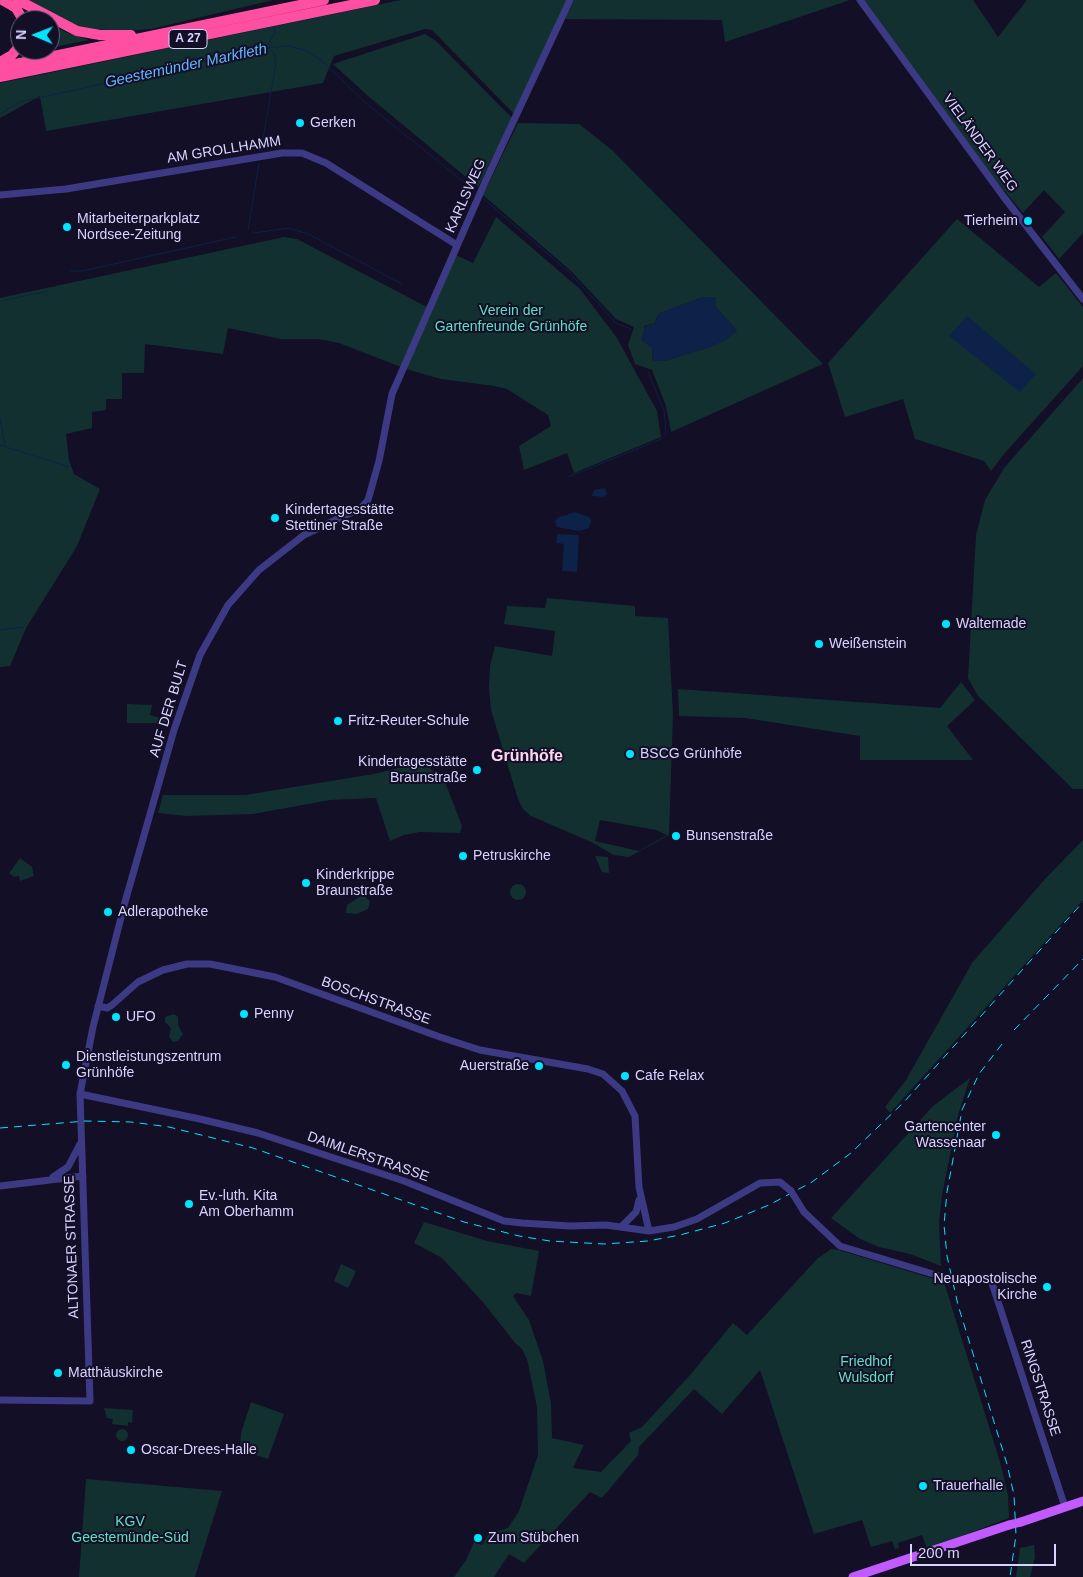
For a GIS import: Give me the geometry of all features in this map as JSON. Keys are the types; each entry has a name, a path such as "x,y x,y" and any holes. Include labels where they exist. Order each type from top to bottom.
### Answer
{"highway":[{"path":"2,0 17,10"},
{"path":"18,0 77,31 100,35 154,35"},
{"name":"A 27","path":"0,67 324,0"},
{"name":"A 27","path":"0,77 375,0"}],"main road":[{"path":"853,1577 1083,1501"}],"street":[{"name":"KARLSWEG","path":"389,403 457,245 570,0"},
{"name":"VIELÄNDER WEG","path":"860,0 1003,196 1083,299"},
{"name":"AM GROLLHAMM","path":"0,195 71,188 282,153 302,153 326,163 457,245"},
{"name":"AUF DER BULT","path":"80,1094 98,1006 174,730 207,639 232,598 259,570 304,535 361,508 366,503 379,459 389,403"},
{"name":"BOSCHSTRASSE","path":"98,1006 106,1008 112,1006 143,979 170,967 199,963 248,970 275,977 440,1038 480,1050 588,1069 603,1074 622,1091 636,1116 638,1187"},
{"name":"ALTONAER STRASSE","path":"0,1400 90,1401 80,1094"},
{"name":"DAIMLERSTRASSE","path":"80,1094 258,1133 404,1181 504,1221 544,1225 606,1225 649,1231 674,1227 697,1219 760,1183 780,1182 791,1191 806,1215 840,1246 943,1277 960,1280 990,1277"},
{"path":"50,1179 68,1167 77,1152 81,1139"},
{"path":"0,1186 83,1176"},
{"path":"621,1227 636,1212 638,1187"},
{"path":"638,1187 649,1231"},
{"name":"RINGSTRASSE","path":"990,1277 1065,1507"}],"green space":[{"path":"28,0 273,0 151,29 122,31 81,28 60,17 60,10 47,10"},
{"path":"401,0 567,0 514,114 432,30 425,29 334,56 323,83 46,131 40,96 0,118 0,83"},
{"path":"574,0 850,0 725,42 722,20 565,19"},
{"path":"864,0 973,0 998,37 1027,0 1083,0 1083,233 1059,259 1042,237 1065,212 1044,190 1023,213 992,176"},
{"path":"60,29 68,33 89,40 60,46"},
{"path":"425,34 436,41 512,118 478,187 368,96 333,64"},
{"path":"518,123 579,124 612,150 823,364 671,432 666,406 652,370 635,364 628,345 634,327 616,319 571,271 483,195","holes":["703,297 715,297 716,307 737,331 710,347 664,361 653,361 652,348 647,343 644,326 655,323 658,314"]},
{"name":"Verein der Gartenfreunde Grünhöfe","path":"496,217 580,289 617,338 657,411 661,437 574,473 567,453 524,470 519,446 551,426 548,415 507,389 441,379 406,369 456,255 473,263"},
{"path":"957,219 1039,287 1056,273 1083,307 1083,366 991,471 984,461 915,439 903,399 845,417 828,363"},
{"path":"284,237 297,239 427,307 401,367 339,343 318,339 281,339 228,328 223,354 145,344 144,373 122,373 122,399 106,399 106,410 92,412 92,428 66,434 69,460 74,474 100,489 77,546 26,628 10,666 0,667 0,298"},
{"path":"1083,378 1083,789 1073,789 978,696 968,678 976,535 985,500 1004,468"},
{"path":"547,598 635,606 635,616 668,618 673,715 669,835 629,857 614,855 591,842 531,816 523,809 518,799 491,710 490,666 495,646 552,656 555,631 504,624 507,606 545,608","holes":["600,820 656,830 667,835 639,851 595,841"]},
{"path":"961,682 975,700 947,726 973,760 860,760 860,736 745,718 679,716 678,689 940,708"},
{"path":"127,704 152,705 150,715 171,721 170,723 127,723"},
{"path":"428,761 431,770 441,775 445,782 462,826 460,833 420,832 404,835 390,841 376,798 330,800 253,814 187,816 158,813 163,795 245,795 374,774"},
{"path":"1083,840 1083,900 890,1113 885,1107 906,1080 972,963 1045,879"},
{"path":"595,856 608,857 609,873 602,872"},
{"path":"20,858 32,867 34,876 20,881 19,876 14,877 9,873"},
{"path":"518,884 526,892 518,900 510,892"},
{"path":"363,895 370,901 368,909 357,914 346,913 347,905"},
{"path":"174,1014 178,1017 178,1025 183,1034 178,1041 173,1042 169,1037 171,1028 165,1022 165,1017"},
{"path":"970,1078 958,1115 942,1195 939,1223 941,1266 910,1254 879,1247 860,1239 831,1218 933,1106"},
{"name":"Friedhof Wulsdorf","path":"424,1222 487,1241 539,1251 531,1296 516,1293 513,1296 529,1320 543,1361 551,1404 552,1438 584,1445 573,1468 601,1472 631,1441 629,1433 642,1427 690,1375 733,1323 747,1335 817,1259 831,1249 944,1282 1000,1462 1008,1495 1009,1518 927,1549 922,1535 898,1543 899,1548 895,1549 892,1541 871,1547 862,1520 814,1534 760,1370 722,1414 694,1389 639,1447 638,1455 602,1498 590,1492 524,1563 509,1554 494,1577 454,1577 466,1560 474,1542 482,1545 489,1534 508,1528 519,1511 538,1455 537,1407 527,1359 522,1349 482,1301 442,1258 414,1243"},
{"path":"341,1264 356,1271 348,1288 334,1281"},
{"path":"251,1402 284,1414 268,1459 240,1450 241,1433"},
{"path":"104,1408 133,1410 132,1423 128,1422 128,1426 112,1424 113,1419 107,1418"},
{"path":"120,1429 124,1429 128,1435 124,1441 120,1441 116,1437 116,1433"},
{"name":"KGV Geestemünde-Süd","path":"86,1479 222,1491 195,1577 79,1577"},
{"path":"1034,1545 1035,1557 1030,1577 1016,1577 1020,1548"}],"water":[{"path":"703,297 716,297 716,307 737,331 726,340 710,347 664,361 653,361 652,348 641,340 645,326 655,323 658,314"},
{"path":"967,316 1036,374 1020,392 949,336"},
{"path":"605,488 607,494 604,497 592,496 594,490"},
{"path":"575,512 589,517 591,521 589,528 579,531 557,527 555,522 557,518"},
{"path":"557,534 579,535 577,572 562,571 564,544 556,543"}],"waterway":[{"path":"266,47 275,33 274,28"},
{"name":"Geestemünder Markfleth","path":"0,114 20,102 265,48 288,46 305,50 321,60 367,104 475,191"},
{"path":"261,151 276,62 274,53 269,48"},
{"path":"248,230 259,163"},
{"name":"Geestemünder Markfleth","path":"484,199 569,272 616,323 631,329"},
{"path":"253,233 289,228 308,234 402,284"},
{"path":"71,271 82,271 236,237"},
{"path":"0,301 49,291"},
{"path":"568,477 661,439 666,433 664,410 648,372"},
{"path":"0,418 5,446"},
{"path":"0,445 69,467"},
{"path":"0,630 24,627"}],"railway":[{"path":"0,1128 86,1121 131,1122 169,1127 253,1148 464,1222 519,1236 550,1241 604,1244 648,1241 680,1235 725,1223 769,1205 812,1182 851,1153 904,1102 1083,902"},
{"path":"1014,1030 1083,959"},
{"path":"1002,1044 979,1074 962,1110 947,1192 944,1225 947,1256 958,1305 1007,1464 1014,1495 1016,1535 1010,1577"}],"place":[{"name":"Gerken","path":"300,123"},
{"name":"Tierheim","path":"1028,221"},
{"name":"Mitarbeiterparkplatz Nordsee-Zeitung","path":"67,227"},
{"name":"Kindertagesstätte Stettiner Straße","path":"275,518"},
{"name":"Waltemade","path":"946,624"},
{"name":"Weißenstein","path":"819,644"},
{"name":"Fritz-Reuter-Schule","path":"338,721"},
{"name":"BSCG Grünhöfe","path":"630,754"},
{"name":"Kindertagesstätte Braunstraße","path":"477,770"},
{"name":"Bunsenstraße","path":"676,836"},
{"name":"Petruskirche","path":"463,856"},
{"name":"Kinderkrippe Braunstraße","path":"306,883"},
{"name":"Adlerapotheke","path":"108,912"},
{"name":"Penny","path":"244,1014"},
{"name":"UFO","path":"116,1017"},
{"name":"Dienstleistungszentrum Grünhöfe","path":"66,1065"},
{"name":"Auerstraße","path":"539,1066"},
{"name":"Cafe Relax","path":"625,1076"},
{"name":"Gartencenter Wassenaar","path":"996,1135"},
{"name":"Ev.-luth. Kita Am Oberhamm","path":"189,1204"},
{"name":"Neuapostolische Kirche","path":"1047,1287"},
{"name":"Matthäuskirche","path":"58,1373"},
{"name":"Oscar-Drees-Halle","path":"131,1450"},
{"name":"Trauerhalle","path":"923,1486"},
{"name":"Zum Stübchen","path":"478,1538"}],"district":[{"name":"Grünhöfe","path":"527,757"}]}
